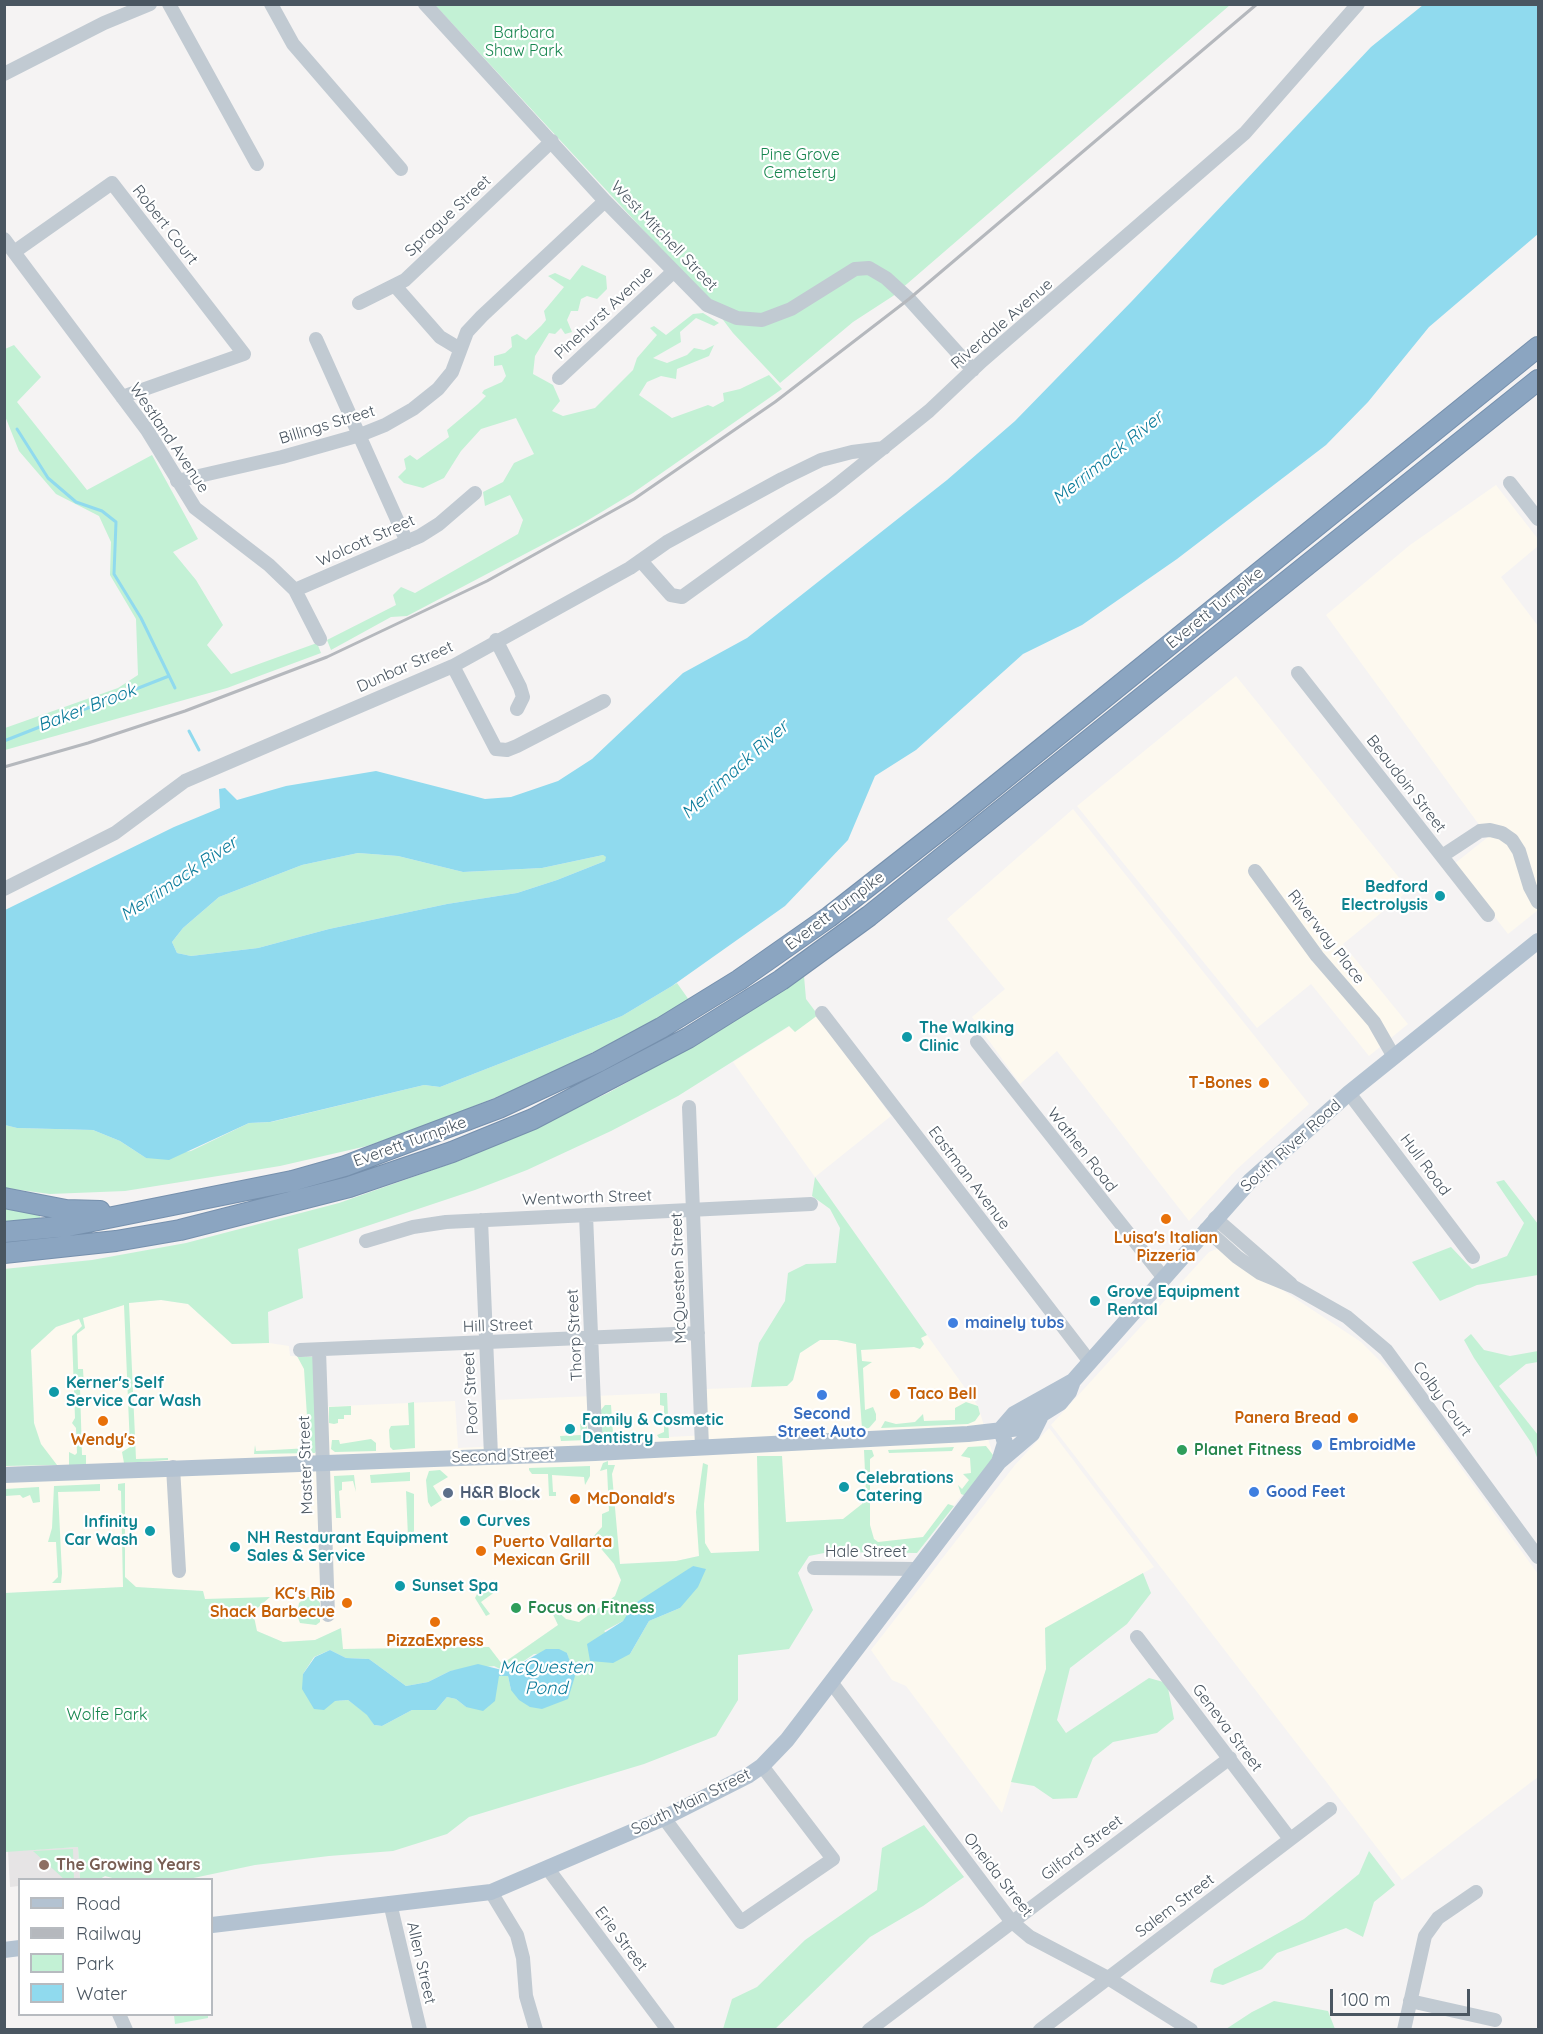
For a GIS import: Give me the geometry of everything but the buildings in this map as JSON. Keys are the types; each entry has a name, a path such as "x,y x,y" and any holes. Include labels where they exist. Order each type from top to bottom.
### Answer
{"highway":[{"name":"Everett Turnpike","path":"4,1232 68,1226 292,1181 407,1144 549,1086 646,1036 740,980 829,917 958,816 1539,346"},
{"name":"Everett Turnpike","path":"4,1253 116,1241 180,1230 349,1187 452,1152 533,1119 688,1038 788,975 874,912 1539,380"},
{"path":"4,1198 66,1210 116,1210 292,1181"}],"main road":[{"name":"South River Road","path":"1001,1429 1014,1414 1073,1381 1250,1181 1349,1093 1539,941"},
{"name":"South River Road","path":"1001,1429 1020,1428 1041,1416 1059,1403 1069,1392 1073,1381"},
{"name":"South Main Street","path":"213,1925 491,1892 663,1818 721,1790 762,1766 787,1740 999,1462 1032,1434 1041,1416"},
{"name":"Second Street","path":"4,1475 322,1461 597,1453 968,1434 1001,1429"},
{"path":"999,1462 1005,1443 1001,1429"}],"street":[{"path":"4,74 104,23 150,4"},
{"path":"169,4 257,164"},
{"path":"271,4 293,44 401,169"},
{"name":"West Mitchell Street","path":"425,4 605,201 673,272 714,309 737,318 762,320 791,309 848,272 869,268 886,278 909,299 973,370"},
{"name":"Riverdale Avenue","path":"641,561 671,595 682,597 779,528 884,448 1245,133 1358,4"},
{"name":"Sprague Street","path":"359,303 396,287 552,141"},
{"name":"Robert Court","path":"14,252 112,183 244,354 122,397"},
{"name":"Billings Street","path":"177,480 282,457 360,435 385,425 430,396 452,372 467,332 605,201"},
{"name":"Westland Avenue","path":"4,239 147,430 195,508 269,565 295,590 320,639"},
{"name":"Pinehurst Avenue","path":"559,378 673,272"},
{"path":"396,287 440,337 460,349"},
{"path":"316,339 407,542"},
{"name":"Dunbar Street","path":"4,889 115,833 185,781 453,666 641,561 667,542 801,469 821,460 852,452 884,448"},
{"path":"1510,483 1539,519"},
{"name":"Wolcott Street","path":"295,590 431,530 476,493"},
{"path":"496,640 520,687 523,697 517,709"},
{"path":"453,666 496,749 507,750 517,746 604,701"},
{"name":"Beaudoin Street","path":"1298,673 1488,915"},
{"path":"1442,856 1480,831 1490,830 1502,833 1512,840 1520,851 1530,887 1539,902"},
{"name":"Riverway Place","path":"1255,872 1317,956 1400,1052"},
{"name":"Eastman Avenue","path":"822,1013 1090,1362"},
{"name":"Wathen Road","path":"977,1042 1163,1277"},
{"name":"Hull Road","path":"1349,1093 1473,1257"},
{"name":"McQuesten Street","path":"689,1107 702,1447"},
{"name":"Wentworth Street","path":"366,1241 424,1224 811,1204"},
{"name":"Thorp Street","path":"586,1215 597,1453"},
{"name":"Poor Street","path":"481,1220 491,1456"},
{"name":"Colby Court","path":"1211,1224 1294,1287 1347,1317 1386,1350 1539,1557"},
{"name":"Hill Street","path":"300,1350 698,1333"},
{"name":"Master Street","path":"319,1350 328,1616"},
{"path":"173,1467 179,1571"},
{"name":"Hale Street","path":"814,1568 918,1569"},
{"name":"Geneva Street","path":"1137,1637 1290,1839"},
{"name":"Oneida Street","path":"831,1682 1011,1921 1030,1937 1108,1978 1191,2030"},
{"name":"Gilford Street","path":"868,2030 1230,1758"},
{"path":"663,1818 741,1922 832,1859 762,1766"},
{"name":"Salem Street","path":"1040,2030 1330,1809"},
{"name":"Erie Street","path":"548,1869 668,2030"},
{"path":"491,1892 517,1935 523,1958 526,1996 536,2030"},
{"path":"1404,2030 1425,1936 1430,1926 1476,1892"},
{"name":"Allen Street","path":"390,1903 420,2030"},
{"path":"1410,2001 1495,2020"},
{"path":"120,2016 126,2030"}],"shaded area":[{"path":"1496,485 1538,539 1538,546 1501,577 1538,626 1538,910 1508,934 1454,864 1488,837 1326,615 1410,545"},
{"path":"1236,676 1409,890 1343,944 1408,1024 1369,1056 1311,984 1257,1028 1077,806"},
{"path":"1073,809 1309,1104 1236,1170 1189,1221 1057,1051 1020,1084 972,1017 1005,989 947,919"},
{"path":"818,1015 891,1116 815,1177 733,1062 790,1026"},
{"path":"1219,1248 1361,1342 1393,1374 1538,1574 1538,1777 1402,1880 1051,1425 1209,1252"},
{"path":"161,1300 188,1304 232,1344 269,1343 289,1346 290,1356 314,1357 316,1407 455,1401 458,1448 498,1446 496,1400 667,1393 669,1437 708,1435 706,1389 787,1386 793,1380 800,1353 820,1340 837,1340 856,1344 915,1340 927,1335 978,1406 993,1455 917,1553 870,1552 844,1519 786,1522 782,1456 758,1456 759,1551 711,1553 676,1561 614,1564 621,1581 615,1596 579,1623 566,1619 555,1609 551,1611 558,1625 502,1664 488,1647 342,1649 341,1628 315,1640 283,1642 257,1631 213,1629 203,1591 131,1587 123,1582 123,1587 5,1593 5,1466 36,1465 31,1350 56,1327 129,1303"},
{"path":"1049,1428 1154,1567 1045,1628 1046,1669 1002,1813 906,1686 892,1680 871,1650 1015,1465"},
{"name":"The Growing Years","path":"78,1847 80,1878 18,1878 18,1886 10,1887 8,1851"}],"green space":[{"name":"Pine Grove Cemetery","path":"435,5 1230,5 893,296 853,322 780,383 733,333 708,300"},
{"path":"582,265 606,276 607,289 597,299 587,296 581,299 578,311 571,311 567,320 572,332 565,334 561,328 555,334 549,333 535,356 533,374 553,385 560,401 552,411 563,416 595,408 633,370 637,358 657,335 650,328 654,326 666,335 693,314 703,313 719,323 714,326 696,318 680,332 681,342 653,358 667,363 687,355 694,348 704,350 714,345 709,356 677,369 676,379 661,376 647,382 639,395 672,418 708,405 713,407 724,401 723,393 740,389 769,375 782,389 633,493 580,525 407,616 391,617 331,650 327,640 396,605 393,595 401,587 415,593 518,534 523,520 510,495 485,506 483,492 503,482 514,463 534,454 516,418 481,429 461,451 444,478 423,488 404,483 398,477 406,469 404,459 410,455 417,460 449,437 447,430 486,396 482,393 484,390 502,382 506,376 502,365 494,366 494,356 505,353 512,347 511,337 517,334 526,340 541,326 546,320 544,311 564,287 548,276 555,273 570,280"},
{"path":"14,345 41,377 17,402 87,490 152,455 198,539 173,552 196,580 223,625 207,645 231,674 317,643 321,653 227,688 5,750 5,728 118,688 138,675 136,619 110,575 111,542 99,516 56,494 19,451 5,416 5,349"},
{"path":"358,853 398,856 463,872 542,868 603,855 607,857 605,861 517,893 447,904 329,929 258,948 191,956 177,953 172,942 183,928 219,897 302,865"},
{"path":"804,976 806,999 818,1015 795,1032 789,1026 678,1096 611,1131 527,1170 475,1190 298,1249 303,1298 268,1312 269,1343 232,1344 188,1304 161,1300 129,1303 136,1459 168,1458 168,1460 124,1463 122,1452 130,1447 124,1305 83,1318 85,1328 77,1334 78,1369 83,1369 84,1387 80,1387 82,1455 86,1455 86,1465 69,1465 69,1452 75,1455 77,1453 76,1428 72,1423 75,1418 72,1336 82,1326 79,1319 56,1327 31,1350 34,1423 41,1444 57,1465 5,1466 4,1269 92,1260 186,1243 339,1203 464,1159 608,1093 716,1033"},
{"path":"677,983 689,1000 649,1024 538,1080 433,1123 367,1146 280,1166 125,1191 50,1194 5,1188 5,1125 17,1128 93,1130 120,1141 146,1158 191,1151 249,1123 271,1122 424,1085 440,1087 622,1016"},
{"path":"815,1177 927,1335 921,1338 924,1344 920,1349 914,1347 861,1350 862,1361 872,1362 863,1368 865,1410 873,1407 876,1414 876,1420 869,1428 862,1429 856,1344 837,1340 820,1340 800,1353 793,1380 787,1386 751,1387 759,1343 785,1301 788,1273 806,1264 836,1263 840,1228 830,1209 812,1196"},
{"path":"1504,1180 1538,1224 1538,1275 1477,1285 1440,1301 1412,1262 1451,1247 1472,1269 1507,1256 1524,1223 1496,1182"},
{"path":"4,1206 40,1213 40,1219 5,1222"},
{"path":"1471,1334 1484,1350 1510,1356 1538,1351 1538,1362 1526,1364 1499,1386 1538,1435 1538,1460 1532,1444 1464,1340"},
{"path":"297,1356 314,1357 318,1448 315,1453 254,1454 255,1445 256,1451 309,1448 304,1369"},
{"path":"660,1393 667,1393 669,1438 659,1438 657,1435 664,1432 664,1406 660,1405"},
{"path":"414,1402 415,1448 393,1450 390,1447 389,1430 391,1426 409,1425 408,1403"},
{"path":"966,1402 978,1406 980,1414 975,1421 968,1424 881,1428 885,1421 896,1424 915,1422 923,1414 924,1421 955,1420 955,1408"},
{"path":"605,1405 611,1405 613,1433 638,1432 645,1434 644,1440 602,1441 601,1410"},
{"path":"351,1406 351,1415 344,1415 344,1419 338,1419 338,1423 329,1423 329,1407"},
{"path":"586,1412 588,1440 561,1441 560,1436 581,1435 580,1424 586,1423"},
{"path":"371,1439 376,1443 376,1451 335,1452 331,1449 332,1440 339,1440 340,1444"},
{"path":"986,1446 993,1455 991,1463 966,1496 961,1494 958,1485 962,1489 969,1480 963,1474 971,1473 970,1458 961,1456 968,1447"},
{"path":"954,1447 952,1451 889,1453 888,1450"},
{"name":"Wolfe Park","path":"864,1450 872,1450 874,1456 870,1459 870,1525 874,1539 878,1542 923,1537 948,1504 954,1506 917,1553 829,1552 809,1556 798,1573 813,1610 789,1649 738,1655 738,1700 716,1736 644,1764 469,1817 447,1834 393,1851 255,1865 193,1878 112,1878 105,1876 80,1878 78,1847 5,1852 5,1593 123,1587 121,1491 118,1490 118,1484 125,1483 125,1577 136,1587 203,1591 205,1599 270,1597 253,1612 257,1631 283,1642 315,1640 341,1628 343,1649 489,1647 502,1664 558,1625 551,1610 555,1609 566,1619 579,1622 615,1596 621,1580 614,1564 592,1538 602,1527 602,1514 609,1511 607,1469 600,1471 603,1463 608,1461 608,1465 615,1465 612,1474 620,1564 676,1561 699,1556 696,1512 703,1463 708,1465 704,1504 705,1543 711,1553 759,1551 757,1456 782,1456 786,1522 843,1519 862,1504 866,1494","holes":["693,1566 680,1608 649,1621 630,1654 604,1631 623,1621","330,1650 346,1658 369,1659 406,1686 428,1682 450,1671 494,1666 502,1670 515,1667 534,1654 567,1653 570,1663 511,1690 508,1676 498,1676 466,1707 456,1699 447,1697 436,1710 412,1710 382,1726 374,1725 368,1715 348,1700 334,1701 303,1674 314,1657"]},
{"path":"590,1466 590,1476 585,1485 584,1477 552,1475 553,1492 556,1492 556,1496 549,1496 548,1474 532,1474 529,1470 529,1468"},
{"path":"440,1470 448,1477 433,1486 442,1500 431,1507 428,1502 426,1480 429,1471"},
{"path":"410,1472 410,1481 371,1483 370,1475"},
{"path":"354,1475 356,1492 353,1481 342,1482 342,1490 339,1491 341,1518 336,1518 334,1476"},
{"path":"100,1484 100,1491 58,1492 62,1573 61,1583 52,1583 58,1577 56,1542 48,1542 52,1528 54,1486"},
{"path":"39,1487 40,1502 33,1503 30,1495 23,1498 20,1495 5,1496 5,1489"},
{"path":"406,1491 414,1494 414,1536 408,1537"},
{"path":"1143,1573 1151,1593 1127,1624 1070,1668 1057,1720 1066,1733 1149,1678 1167,1683 1174,1719 1157,1733 1113,1742 1093,1758 1077,1798 1053,1799 1034,1786 1011,1782 1046,1669 1045,1628"},
{"path":"492,1581 499,1589 481,1602 490,1614 486,1616 475,1598 478,1592"},
{"path":"306,1597 315,1597 320,1603 320,1622 316,1625 300,1623 297,1615 299,1603"},
{"path":"924,1825 964,1877 923,1906 870,1937 775,2029 723,2029 732,1999 757,1987 805,1940 877,1890 882,1848"},
{"path":"73,1849 74,1878 63,1878 33,1851"},
{"path":"1369,1851 1395,1885 1374,1902 1363,1937 1346,1928 1277,1953 1262,1969 1223,1985 1210,1982 1214,1969 1304,1919 1359,1874"},
{"path":"1274,2001 1328,2011 1335,2029 1226,2029"},
{"path":"174,2016 208,2016 208,2018 175,2024"}],"water":[{"name":"Merrimack River","path":"1423,5 1538,5 1538,234 1429,327 1368,402 1326,445 1177,559 1082,625 1023,654 916,750 875,776 848,840 785,906 672,986 622,1016 440,1087 424,1085 270,1122 249,1123 169,1160 146,1158 120,1141 93,1130 17,1128 5,1125 5,910 174,827 220,808 219,789 225,788 237,800 286,786 376,771 485,799 511,797 558,781 592,759 683,673 747,638 947,480 1015,421 1132,301 1371,47","holes":["358,853 398,856 463,872 542,868 603,855 606,857 605,861 517,893 447,904 329,929 258,948 191,956 177,953 172,942 183,928 219,897 302,865"]},
{"path":"693,1566 706,1569 698,1587 680,1608 649,1621 630,1654 613,1663 590,1661 587,1644 623,1621 634,1604"},
{"name":"McQuesten Pond","path":"546,1649 559,1649 567,1653 575,1676 568,1699 542,1709 530,1707 519,1700 511,1690 508,1676 499,1676 495,1701 483,1711 466,1707 456,1699 447,1697 436,1710 412,1710 382,1726 374,1725 367,1715 348,1700 335,1701 324,1710 314,1709 302,1689 303,1674 315,1657 330,1650 346,1658 369,1659 406,1686 428,1682 450,1671 478,1664 502,1670 515,1667"}],"waterway":[{"name":"Baker Brook","path":"17,429 48,478 76,502 102,511 116,522 114,574 141,618 175,688"},
{"name":"Baker Brook","path":"4,741 169,676"},
{"name":"Baker Brook","path":"189,731 199,750"}],"railway":[{"path":"4,767 88,743 185,711 327,657 487,581 634,499 775,402 909,299 1257,4"}],"place":[{"name":"Bedford Electrolysis","path":"1440,896"},
{"name":"The Walking Clinic","path":"907,1037"},
{"name":"T-Bones","path":"1264,1083"},
{"name":"Luisa's Italian Pizzeria","path":"1166,1219"},
{"name":"Grove Equipment Rental","path":"1095,1301"},
{"name":"mainely tubs","path":"953,1323"},
{"name":"Kerner's Self Service Car Wash","path":"54,1392"},
{"name":"Taco Bell","path":"895,1394"},
{"name":"Second Street Auto","path":"822,1395"},
{"name":"Panera Bread","path":"1353,1418"},
{"name":"Wendy's","path":"103,1421"},
{"name":"Family & Cosmetic Dentistry","path":"570,1429"},
{"name":"EmbroidMe","path":"1317,1445"},
{"name":"Planet Fitness","path":"1182,1450"},
{"name":"Celebrations Catering","path":"844,1487"},
{"name":"Good Feet","path":"1254,1492"},
{"name":"H&R Block","path":"448,1493"},
{"name":"McDonald's","path":"575,1499"},
{"name":"Curves","path":"465,1521"},
{"name":"Infinity Car Wash","path":"150,1531"},
{"name":"NH Restaurant Equipment Sales & Service","path":"235,1547"},
{"name":"Puerto Vallarta Mexican Grill","path":"481,1551"},
{"name":"Sunset Spa","path":"400,1586"},
{"name":"KC's Rib Shack Barbecue","path":"347,1603"},
{"name":"Focus on Fitness","path":"516,1608"},
{"name":"PizzaExpress","path":"435,1622"},
{"name":"The Growing Years","path":"44,1865"}],"park label":[{"name":"Barbara Shaw Park","path":"524,42"}]}
